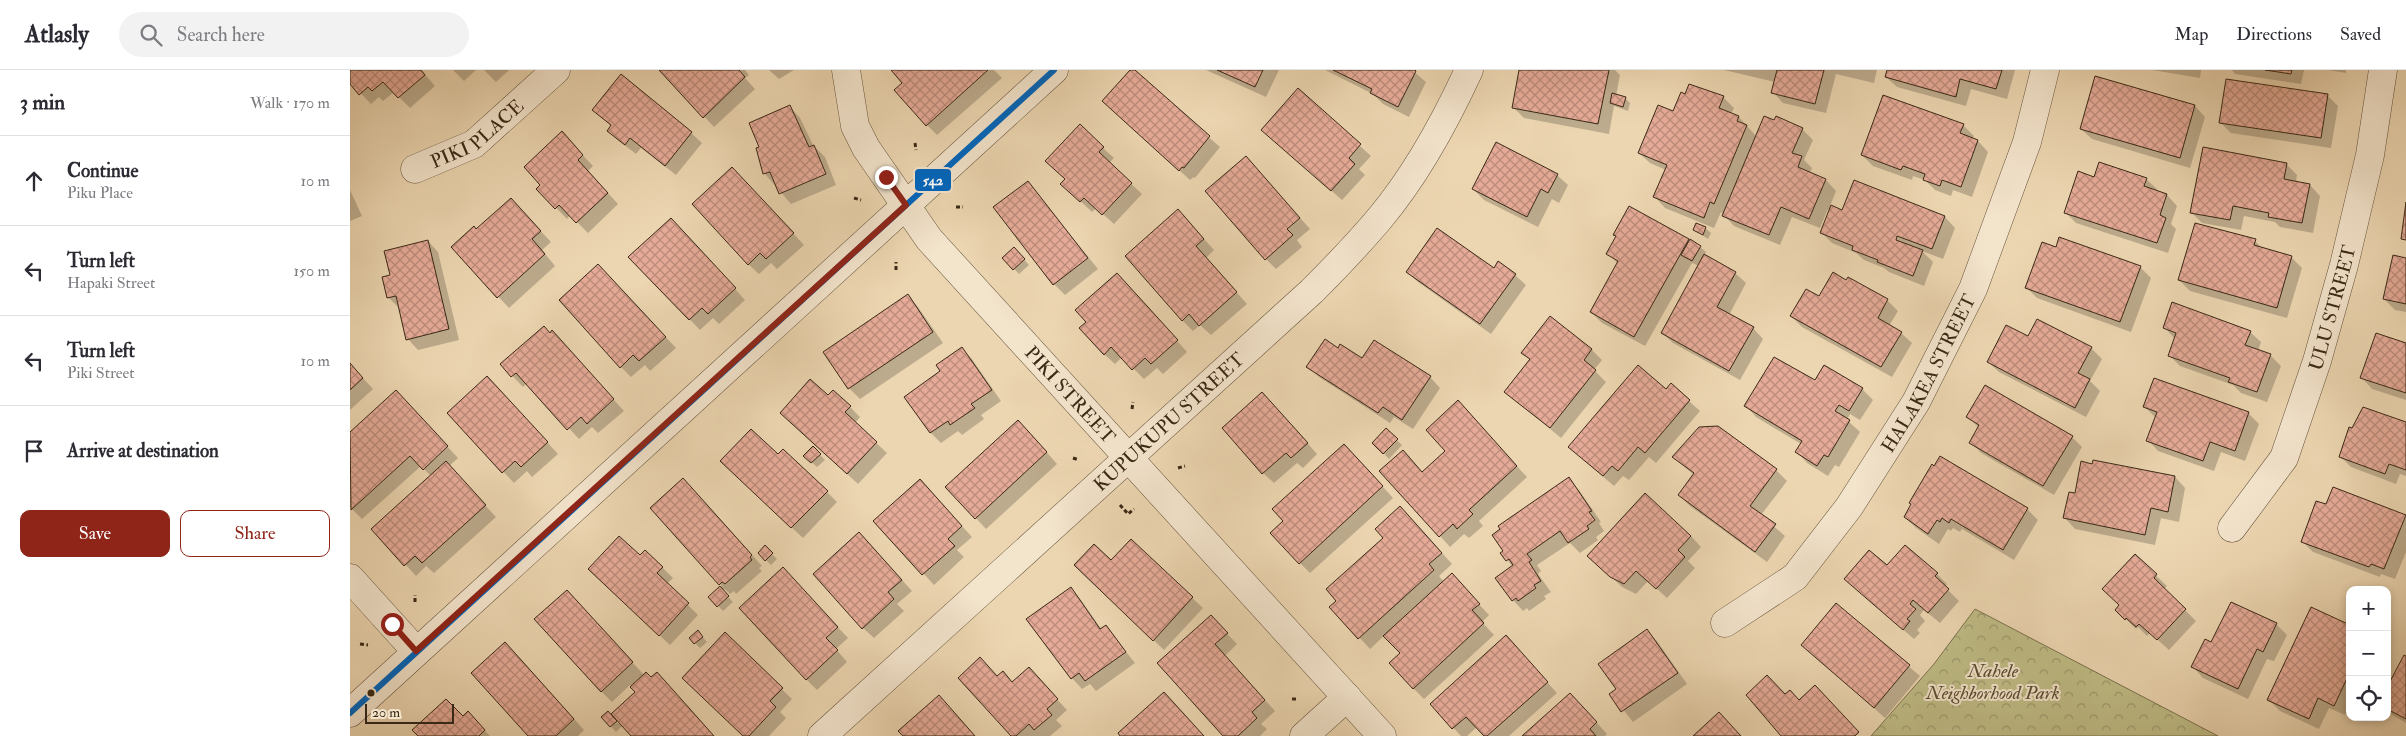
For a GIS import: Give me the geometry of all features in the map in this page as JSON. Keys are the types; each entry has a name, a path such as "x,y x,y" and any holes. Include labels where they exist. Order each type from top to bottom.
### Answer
{"street":[{"name":"PIKI PLACE","path":"415,169 474,144 556,70"},
{"name":"PIKI STREET","path":"846,70 855,126 866,148 929,239 1382,736"},
{"path":"350,713 1054,70"},
{"name":"KUPUKUPU STREET","path":"822,736 1312,291 1381,217 1428,148 1469,70"},
{"name":"HALAKEA STREET","path":"1725,624 1795,577 1849,507 1916,402 1974,289 2027,142 2045,70"},
{"name":"ULU STREET","path":"2232,528 2284,458 2317,361 2344,264 2370,155 2383,70"},
{"path":"350,578 416,651"},
{"path":"1304,736 1347,697"}],"path":[{"path":"915,143 916,150"},
{"path":"854,198 861,200"},
{"path":"956,207 963,207"},
{"path":"896,262 896,270"},
{"path":"1132,402 1132,409"},
{"path":"1073,458 1079,460"},
{"path":"1177,468 1185,466"},
{"path":"1120,505 1128,514 1134,509"},
{"path":"415,595 415,602"},
{"path":"360,644 368,645"},
{"path":"1292,699 1298,700"}],"green space":[{"name":"Nahele Neighborhood Park","path":"1975,609 2218,736 1871,736 1934,664"}],"building":[{"path":"350,70 421,70 425,75 398,98 383,82 372,91 368,87 359,95 350,84"},
{"path":"659,70 739,70 745,77 703,118"},
{"path":"891,70 988,70 926,126 894,90 902,83"},
{"path":"1130,70 1135,70 1210,136 1184,168 1182,167 1179,171 1102,101"},
{"path":"1217,70 1263,70 1255,87"},
{"path":"1333,70 1416,71 1398,107 1370,93 1372,89"},
{"path":"1519,70 1609,70 1598,124 1512,108"},
{"path":"1777,70 1824,70 1815,104 1771,93"},
{"path":"1887,70 2002,70 1996,89 1960,79 1956,97 1885,77"},
{"path":"2265,70 2292,70 2291,74"},
{"path":"621,74 692,132 665,166 630,138 625,145 607,131 611,125 592,110"},
{"path":"2095,76 2195,105 2180,158 2080,129"},
{"path":"2226,79 2328,94 2321,138 2219,123"},
{"path":"1689,84 1724,96 1719,108 1739,116 1737,121 1747,125 1714,204 1710,202 1704,218 1653,197 1667,165 1638,153 1658,105 1673,111 1681,92 1685,94"},
{"path":"1298,88 1361,144 1349,158 1355,164 1331,191 1261,130"},
{"path":"1612,93 1626,97 1623,107 1610,103"},
{"path":"1883,95 1964,124 1960,133 1978,140 1961,187 1942,180 1940,186 1923,180 1925,174 1903,166 1901,170 1861,155"},
{"path":"790,105 809,147 814,145 826,174 779,194 770,172 763,174 756,148 759,147 749,123"},
{"path":"1764,116 1774,120 1776,116 1803,128 1792,153 1802,156 1798,167 1826,179 1809,219 1781,207 1769,235 1722,216"},
{"path":"1080,124 1104,147 1099,152 1132,183 1102,215 1084,198 1080,202 1060,184 1065,179 1045,161"},
{"path":"562,131 583,155 578,160 608,193 576,223 559,205 555,209 536,189 540,185 524,167"},
{"path":"1496,142 1558,174 1548,193 1541,189 1527,217 1472,189"},
{"path":"2203,147 2287,163 2284,179 2310,184 2302,223 2268,217 2269,213 2233,206 2230,220 2190,213"},
{"path":"1246,156 1300,218 1287,229 1293,235 1265,260 1205,191"},
{"path":"2099,162 2147,178 2144,186 2167,194 2160,215 2166,218 2157,243 2064,213 2078,171 2094,177"},
{"path":"732,167 794,233 766,259 760,253 748,265 692,204"},
{"path":"1854,180 1945,216 1932,249 1897,236 1896,240 1923,250 1913,276 1877,262 1878,260 1852,250 1853,246 1820,233 1831,205 1842,210"},
{"path":"1028,181 1088,258 1053,285 993,207"},
{"path":"511,198 541,231 532,239 545,254 497,298 451,247 474,226 476,229"},
{"path":"2406,202 2406,240 2401,239"},
{"path":"1629,206 1689,239 1634,337 1590,312 1618,261 1606,254 1616,236 1613,235"},
{"path":"1178,209 1204,239 1196,246 1237,292 1199,326 1189,314 1182,321 1125,256"},
{"path":"671,218 736,288 708,314 702,308 689,320 628,257"},
{"path":"1696,223 1706,227 1703,235 1693,230"},
{"path":"2195,223 2256,239 2254,245 2292,256 2277,308 2178,280"},
{"path":"1437,228 1494,268 1498,261 1516,274 1480,324 1406,272"},
{"path":"2059,237 2141,266 2120,322 2025,288 2042,242 2056,247"},
{"path":"1690,239 1701,246 1692,261 1681,255"},
{"path":"428,240 449,329 406,340 396,296 387,298 382,277 390,275 384,251"},
{"path":"1014,247 1025,259 1013,270 1002,258"},
{"path":"1704,254 1736,272 1717,307 1754,327 1729,371 1661,333"},
{"path":"2393,255 2406,258 2406,304 2383,299"},
{"path":"598,264 666,337 639,361 633,355 620,368 559,300"},
{"path":"1833,272 1846,280 1848,277 1888,299 1878,318 1902,332 1881,367 1790,316 1806,289 1819,296"},
{"path":"1117,273 1178,340 1151,364 1145,358 1132,370 1111,347 1104,355 1079,328 1086,322 1075,310"},
{"path":"908,294 933,332 848,389 823,352"},
{"path":"2172,302 2251,331 2245,345 2271,354 2257,392 2228,382 2230,378 2168,356 2176,333 2163,328"},
{"path":"1550,316 1592,349 1584,360 1596,370 1550,428 1504,392 1530,359 1521,353"},
{"path":"2037,319 2092,347 2078,373 2090,379 2075,408 1987,362 2006,325 2028,336"},
{"path":"544,326 550,333 552,330 614,399 587,424 581,417 567,430 516,373 511,377 500,364"},
{"path":"2376,333 2406,343 2406,393 2360,378"},
{"path":"1325,339 1338,348 1340,344 1362,358 1374,340 1431,376 1402,420 1383,407 1378,413 1306,367"},
{"path":"962,347 992,390 971,404 975,408 950,425 948,421 930,433 904,397 940,371 936,365"},
{"path":"1774,357 1815,380 1824,365 1863,388 1849,411 1839,405 1835,411 1850,420 1828,457 1824,455 1817,466 1795,452 1802,441 1744,406"},
{"path":"350,363 363,378 350,390"},
{"path":"1638,365 1666,389 1671,383 1690,400 1645,453 1638,447 1618,471 1612,466 1603,476 1568,447"},
{"path":"487,376 548,442 521,467 515,461 502,473 447,413"},
{"path":"2154,378 2249,412 2235,451 2210,442 2203,461 2146,441 2157,412 2143,407"},
{"path":"810,379 828,395 833,390 851,406 845,412 877,442 847,474 780,413"},
{"path":"1985,385 2073,436 2043,486 1969,443 1979,425 1966,417"},
{"path":"396,390 448,446 423,470 410,456 351,510 350,432"},
{"path":"1262,392 1308,443 1291,458 1286,453 1262,474 1222,428"},
{"path":"1458,400 1517,466 1469,510 1473,514 1457,529 1453,524 1439,537 1379,471 1403,450 1422,472 1445,451 1426,430"},
{"path":"2363,407 2406,422 2406,470 2389,464 2385,474 2339,457 2349,427 2352,428"},
{"path":"1018,420 1047,452 975,519 945,487"},
{"path":"1718,426 1777,469 1750,506 1776,524 1755,552 1678,495 1694,473 1672,457 1699,427"},
{"path":"1386,428 1398,439 1383,454 1372,443"},
{"path":"751,429 778,454 783,449 828,491 791,528 720,461"},
{"path":"1344,444 1383,486 1299,564 1270,533 1283,521 1272,509"},
{"path":"813,446 821,454 811,463 803,456"},
{"path":"1940,456 2028,508 2003,550 1951,519 1949,523 1942,518 1940,522 1937,520 1928,534 1904,517 1911,504 1909,503 1932,464 1934,466"},
{"path":"2093,460 2175,476 2168,512 2151,508 2145,535 2063,518 2069,492 2075,493 2081,461 2092,464"},
{"path":"446,461 486,505 422,563 415,556 404,566 371,529"},
{"path":"1569,477 1592,511 1589,512 1595,520 1587,526 1589,529 1568,543 1560,531 1527,554 1532,560 1529,562 1541,581 1534,585 1536,588 1518,601 1516,598 1512,601 1495,578 1513,565 1509,559 1506,561 1500,553 1503,551 1492,535 1500,529 1498,526"},
{"path":"683,478 752,555 750,557 752,560 725,584 722,582 719,585 650,508"},
{"path":"920,479 962,526 948,539 955,546 922,575 873,521"},
{"path":"2333,487 2406,515 2384,569 2371,564 2369,567 2301,542 2316,501 2326,504"},
{"path":"1645,493 1691,536 1678,550 1685,557 1656,589 1636,571 1624,584 1610,577 1587,556"},
{"path":"1400,506 1442,553 1429,564 1434,570 1358,639 1329,607 1336,601 1326,589 1383,538 1375,529"},
{"path":"859,532 902,580 888,592 894,599 862,629 813,574"},
{"path":"619,536 640,555 645,550 663,567 657,573 689,603 659,636 588,569"},
{"path":"1131,539 1193,597 1153,641 1074,565 1094,544 1111,560"},
{"path":"765,545 773,553 765,561 758,553"},
{"path":"1905,545 1938,573 1935,576 1949,589 1928,613 1913,600 1910,604 1916,609 1907,619 1910,621 1903,630 1844,579 1869,550 1887,565"},
{"path":"2135,554 2157,574 2154,578 2186,609 2157,640 2139,624 2136,627 2126,618 2125,620 2115,610 2119,605 2102,589"},
{"path":"783,567 838,627 826,638 838,650 806,680 739,608"},
{"path":"1452,573 1480,604 1472,610 1484,623 1413,689 1389,663 1400,653 1383,636"},
{"path":"720,586 729,596 717,607 708,597"},
{"path":"1071,587 1100,629 1106,625 1126,652 1085,681 1079,673 1071,679 1026,619"},
{"path":"567,590 633,662 601,692 534,619"},
{"path":"2231,602 2277,623 2263,652 2257,649 2238,689 2191,667 2205,639 2211,642"},
{"path":"1836,603 1910,665 1874,708 1801,645"},
{"path":"2311,607 2346,623 2346,680 2334,706 2318,698 2309,719 2267,700"},
{"path":"1211,615 1228,633 1215,644 1265,700 1252,712 1257,718 1238,736 1223,736 1157,663"},
{"path":"1647,629 1678,673 1621,712 1609,694 1616,689 1598,664"},
{"path":"698,630 703,637 694,644 689,638"},
{"path":"725,632 783,688 770,701 776,707 749,736 743,736 682,678"},
{"path":"1506,635 1548,682 1487,736 1484,736 1466,717 1452,729 1430,704"},
{"path":"505,642 574,719 556,736 528,736 471,673"},
{"path":"2404,655 2406,656 2406,719 2391,711 2391,679"},
{"path":"980,657 997,676 1003,671 1012,682 1029,667 1058,699 1047,709 1052,715 1034,730 1029,724 1016,736 1011,736 958,678"},
{"path":"646,672 651,677 657,672 714,736 631,736 611,714 635,692 630,687"},
{"path":"1767,675 1785,694 1790,690 1799,700 1815,685 1859,732 1855,736 1781,736 1746,695"},
{"path":"1164,692 1204,736 1120,736 1118,733"},
{"path":"1570,693 1597,722 1590,729 1596,736 1522,736"},
{"path":"939,695 975,736 903,736 898,731"},
{"path":"446,699 463,716 468,711 485,730 479,736 418,736 412,730"},
{"path":"608,711 617,721 610,727 601,717"},
{"path":"1719,712 1741,736 1693,736"}],"transit line":[{"name":"542","path":"350,713 1054,70"}],"route":[{"path":"392,624 416,651 906,205 886,177"}]}
